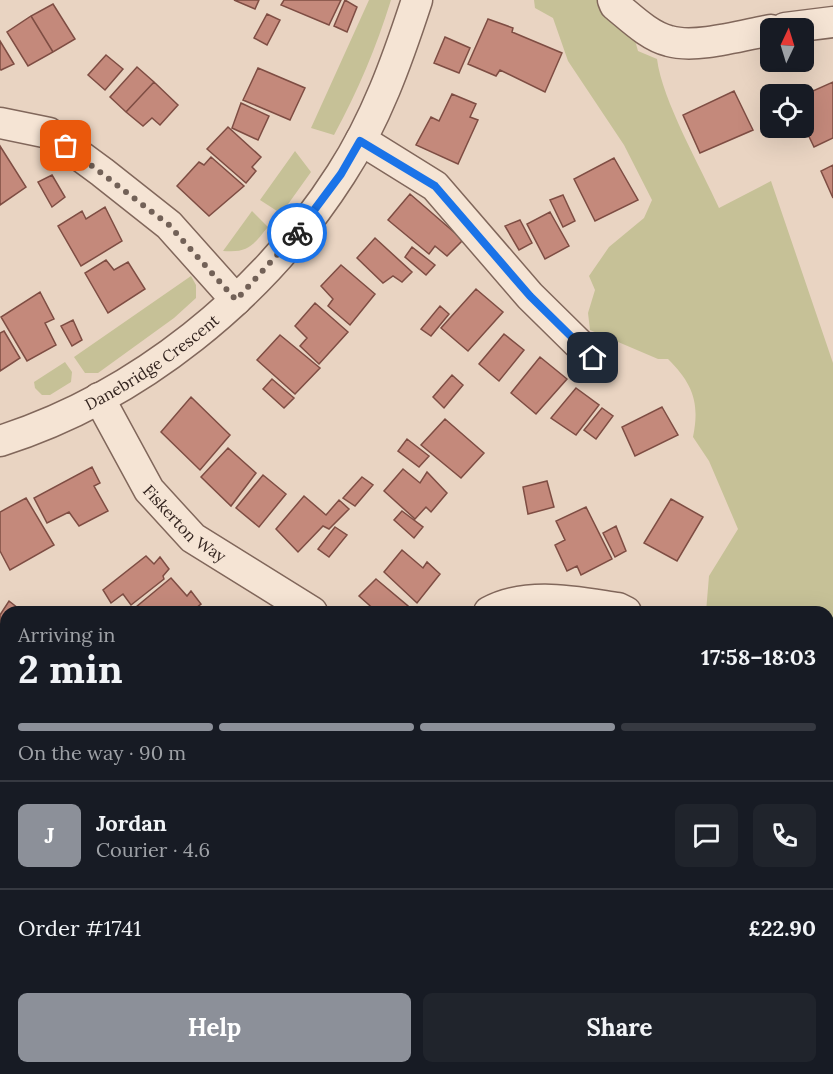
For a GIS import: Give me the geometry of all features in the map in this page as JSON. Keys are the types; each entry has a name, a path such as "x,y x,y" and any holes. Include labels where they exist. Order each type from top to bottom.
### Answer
{"street":[{"name":"Danebridge Crescent","path":"0,441 53,420 99,398 172,353 236,300 281,253 341,174 360,141 395,68 417,0"},
{"path":"613,0 615,5 650,33 669,41 688,43 760,32"},
{"path":"814,24 833,22"},
{"path":"0,123 49,133 102,172 169,225 236,300"},
{"path":"360,141 435,186 530,296 593,358"},
{"name":"Fiskerton Way","path":"99,398 149,490 193,538 302,606"},
{"path":"499,606 554,599 604,606"}],"shaded area":[{"path":"369,0 391,0 359,86 334,135 311,128"},
{"path":"534,0 606,0 634,37 638,51 657,59 660,76 674,114 719,208 771,181 833,363 833,606 706,606 709,576 738,529 709,461 693,437 696,414 689,386 668,359 658,359 590,330 588,313 595,290 589,276 609,247 644,218 652,200 624,145 568,61 553,18 535,8"},
{"path":"295,151 311,172 286,207 277,211 260,200"},
{"path":"252,211 268,227 249,247 239,251 223,251"},
{"path":"191,276 196,285 196,298 174,318 98,373 85,373 74,357"},
{"path":"65,362 72,372 71,382 50,395 42,395 35,388 34,382"}],"building":[{"path":"234,0 259,0 255,9"},
{"path":"284,0 341,0 329,25 281,5"},
{"path":"345,0 357,7 347,32 334,26"},
{"path":"53,4 75,39 53,52 31,16"},
{"path":"267,14 280,20 267,45 254,38"},
{"path":"31,16 53,52 28,66 7,32"},
{"path":"488,19 513,28 512,32 562,53 545,92 500,70 496,76 468,64"},
{"path":"445,37 470,48 459,73 434,63"},
{"path":"0,41 14,64 1,70 0,69"},
{"path":"106,55 123,69 105,90 88,75"},
{"path":"137,67 154,82 126,112 110,97"},
{"path":"258,68 305,88 290,120 243,100"},
{"path":"154,82 178,105 160,125 152,118 143,126 126,112"},
{"path":"833,82 833,138 814,147 810,138 814,138 814,91"},
{"path":"734,91 753,130 700,153 683,115"},
{"path":"452,94 476,104 470,117 478,120 458,164 416,145 431,117 439,121"},
{"path":"241,103 269,116 258,140 232,128"},
{"path":"228,127 261,157 252,167 256,171 246,183 207,149"},
{"path":"0,146 26,187 0,205"},
{"path":"211,157 244,186 209,216 177,186 199,162 204,165"},
{"path":"614,158 638,200 595,221 574,179"},
{"path":"833,165 833,198 821,171"},
{"path":"52,175 65,197 52,207 38,182"},
{"path":"410,194 463,240 447,256 435,246 429,254 388,220"},
{"path":"563,195 575,221 563,227 550,200"},
{"path":"105,207 122,241 81,266 58,226 82,211 86,219"},
{"path":"550,212 569,246 545,259 527,224"},
{"path":"520,220 532,243 519,250 505,226"},
{"path":"375,238 412,272 402,282 393,276 383,283 357,258"},
{"path":"412,247 435,265 426,275 405,257"},
{"path":"106,260 114,270 128,262 145,289 108,313 85,273"},
{"path":"341,265 375,294 350,325 328,306 333,299 321,286"},
{"path":"476,289 503,312 468,351 441,328"},
{"path":"40,292 54,319 45,323 56,345 27,361 1,317"},
{"path":"315,303 348,332 319,364 300,346 307,338 295,326"},
{"path":"440,306 449,314 431,336 421,329"},
{"path":"73,320 82,340 72,346 61,326"},
{"path":"4,331 20,358 0,371 0,333"},
{"path":"504,334 524,350 499,381 479,364"},
{"path":"280,335 320,368 295,394 257,360"},
{"path":"540,357 567,379 536,414 511,393"},
{"path":"452,375 463,385 444,408 433,397"},
{"path":"272,379 294,398 284,408 263,389"},
{"path":"576,388 599,405 576,435 551,418"},
{"path":"191,397 230,435 200,470 161,432"},
{"path":"662,407 678,435 635,456 622,427"},
{"path":"602,408 613,416 596,439 584,430"},
{"path":"445,419 484,453 461,478 421,445"},
{"path":"407,439 429,456 419,467 398,451"},
{"path":"228,448 256,473 231,506 201,477"},
{"path":"92,467 100,483 94,486 108,511 79,526 69,512 47,523 34,498"},
{"path":"403,469 420,483 427,472 447,493 431,512 426,507 415,519 384,491"},
{"path":"263,475 286,494 259,527 236,508"},
{"path":"362,477 373,485 355,506 343,498"},
{"path":"547,481 554,507 528,514 523,487"},
{"path":"304,496 326,515 339,500 349,509 329,529 323,526 298,552 276,529"},
{"path":"26,498 54,545 10,570 0,551 0,512"},
{"path":"671,499 703,517 677,561 644,543"},
{"path":"586,507 612,559 581,575 577,566 567,571 555,545 565,540 556,521"},
{"path":"402,511 423,527 414,538 394,520"},
{"path":"616,526 626,551 615,557 603,533"},
{"path":"335,527 347,535 329,557 318,549"},
{"path":"402,550 423,568 427,562 440,574 417,603 384,572"},
{"path":"146,556 154,564 160,557 169,569 163,576 164,579 131,605 123,594 111,603 103,590"},
{"path":"171,578 187,596 191,591 201,604 198,606 137,606"},
{"path":"376,579 408,606 370,606 359,596"},
{"path":"9,601 15,606 6,606"}],"way so far":[{"path":"66,146 169,225 236,300 297,233"}],"route":[{"path":"297,233 341,174 360,141 435,186 530,296 593,358"}]}
